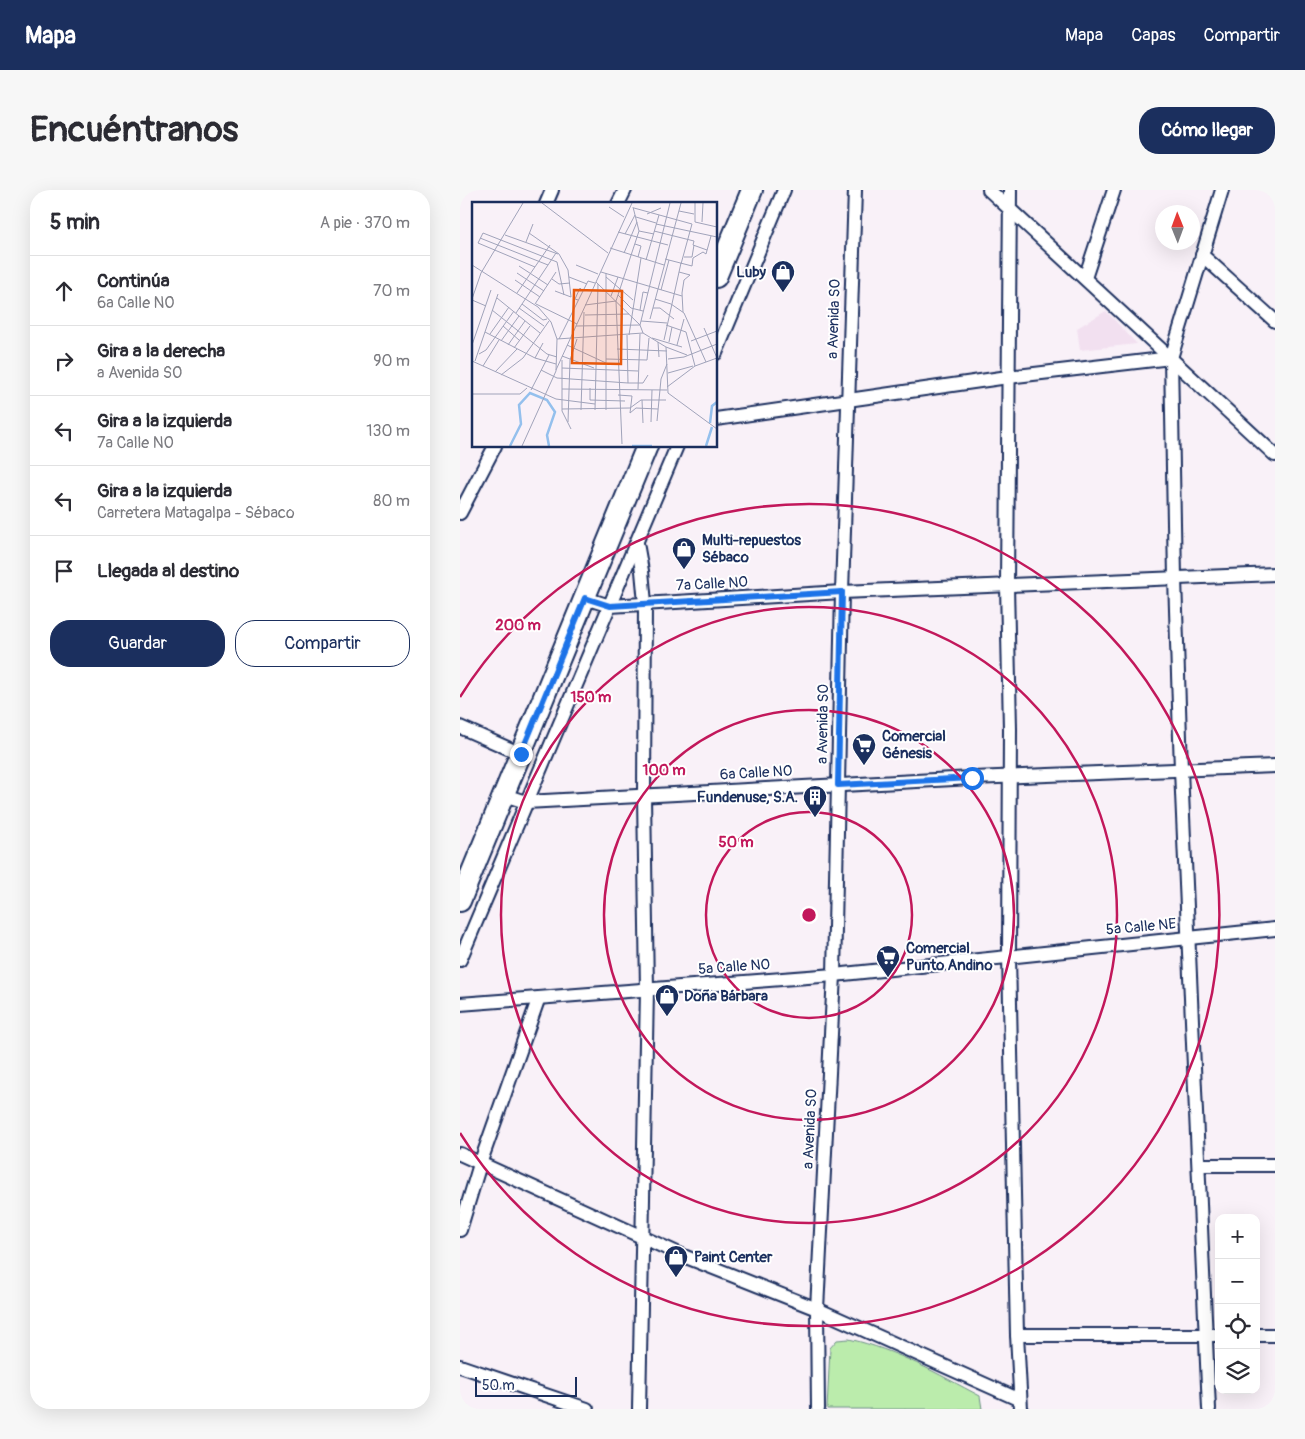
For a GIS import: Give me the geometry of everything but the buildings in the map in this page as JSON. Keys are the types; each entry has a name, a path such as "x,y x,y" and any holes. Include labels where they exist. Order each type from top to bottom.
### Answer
{"main road":[{"path":"718,272 752,190"},
{"path":"460,901 646,448"}],"street":[{"path":"547,202 552,190"},
{"path":"718,348 784,190"},
{"name":"a Avenida SO","path":"818,1409 817,1309 834,975 847,400 855,190"},
{"path":"989,190 1275,454"},
{"path":"460,1154 686,1257 817,1309 1021,1404 1017,1335 1009,956 1010,776 1007,585 1010,190"},
{"path":"1085,278 1114,190"},
{"path":"1209,1409 1212,1335 1199,1165 1189,939 1175,578 1171,358 1222,190"},
{"path":"1202,255 1275,321"},
{"path":"718,419 1008,376 1171,358"},
{"path":"460,513 494,448"},
{"path":"460,960 676,448"},
{"path":"637,543 645,603 644,796 647,990 639,1409"},
{"name":"7a Calle NO","path":"585,598 610,606 842,592 1275,574"},
{"path":"460,726 521,754"},
{"name":"6a Calle NO","path":"504,795 526,802 1010,776 1275,766"},
{"name":"5a Calle NE","path":"1009,956 1275,929"},
{"name":"5a Calle NO","path":"460,1004 538,1000 834,975 1009,956"},
{"path":"460,1230 480,1164 538,1000"},
{"path":"1199,1165 1275,1165"},
{"path":"1017,1335 1212,1335"},
{"path":"1260,1335 1275,1335"},
{"path":"460,1366 587,1409"}],"shaded area":[{"path":"1106,311 1137,344 1080,350 1077,328"}],"green space":[{"path":"849,1339 884,1349 949,1379 980,1396 982,1409 827,1409 830,1348 837,1340"}],"place":[{"name":"Luby","path":"783,293"},
{"name":"Multi-repuestos Sébaco","path":"684,570"},
{"name":"Comercial Génesis","path":"864,766"},
{"name":"Fundenuse, S.A.","path":"815,818"},
{"name":"Comercial Punto Andino","path":"888,978"},
{"name":"Doña Bárbara","path":"667,1017"},
{"name":"Paint Center","path":"676,1278"}],"route":[{"path":"521,754 585,598 610,606 842,592 838,785 972,778"}]}
